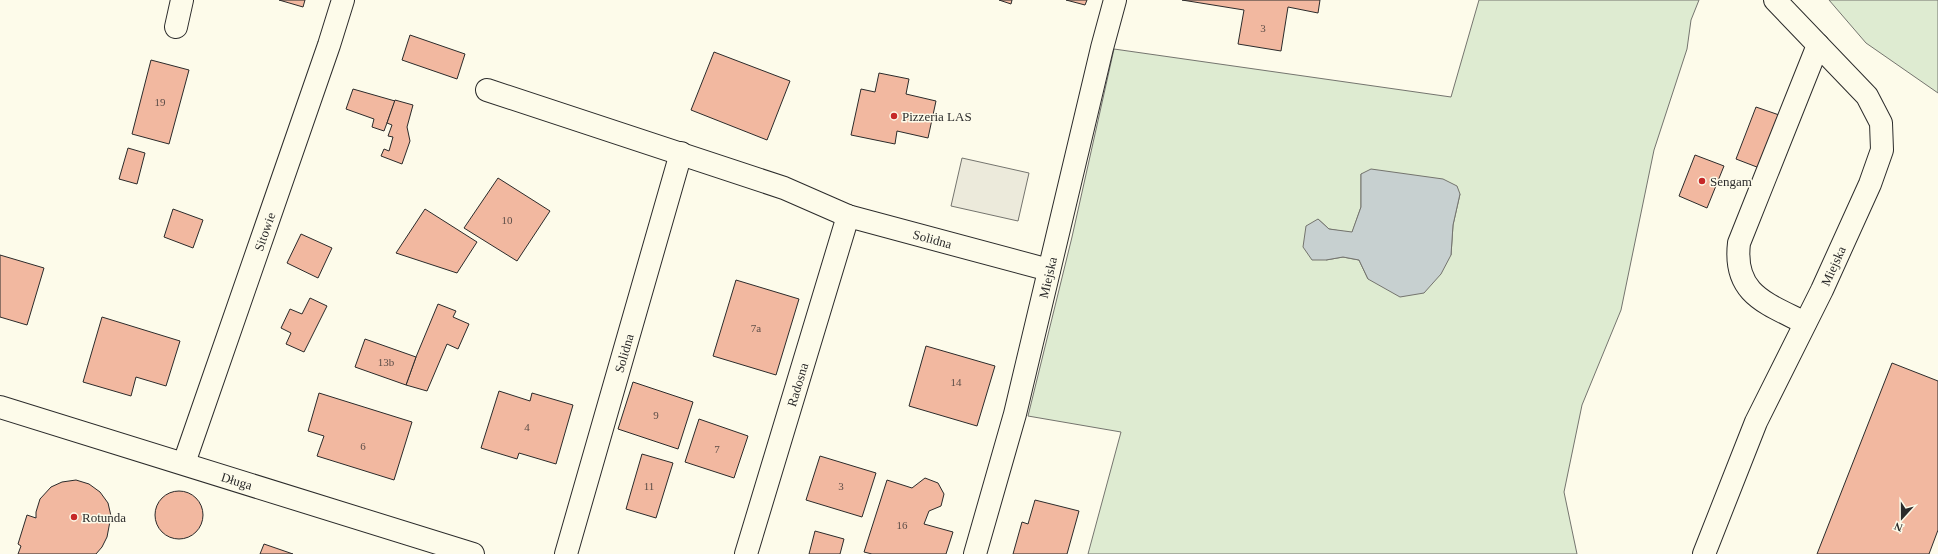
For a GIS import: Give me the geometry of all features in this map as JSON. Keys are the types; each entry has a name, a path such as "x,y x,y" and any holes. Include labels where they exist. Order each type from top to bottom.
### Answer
{"street":[{"path":"176,27 182,0"},
{"name":"Sitowie","path":"184,463 324,60 343,0"},
{"name":"Miejska","path":"975,554 1015,414 1102,48 1115,0"},
{"name":"Miejska","path":"1704,554 1756,422 1822,290 1867,191 1882,150 1880,123 1867,96 1775,0"},
{"path":"1805,323 1763,301 1748,289 1740,272 1737,257 1739,243 1818,45"},
{"name":"Solidna","path":"487,90 784,188 848,216 1049,270"},
{"name":"Solidna","path":"566,554 681,153"},
{"name":"Radosna","path":"746,554 848,216"},
{"name":"Długa","path":"0,406 473,554"}],"green space":[{"path":"1479,0 1699,0 1691,20 1687,49 1654,150 1621,310 1582,405 1564,492 1577,554 1088,554 1121,432 1028,416 1072,237 1114,49 1451,97","holes":["1361,174 1460,194 1453,225 1451,255 1368,279 1359,260 1343,257 1326,260 1318,219 1329,229 1352,233 1361,207"]},
{"path":"1829,0 1938,0 1938,93 1866,43"}],"shaded area":[{"path":"962,158 1029,173 1018,221 951,206"},
{"path":"1371,169 1443,179 1457,186 1460,194 1453,225 1451,255 1441,274 1424,293 1400,297 1368,279 1359,260 1343,257 1326,260 1312,260 1303,247 1306,226 1318,219 1329,229 1352,232 1361,207 1361,174"}],"building":[{"path":"279,0 305,0 303,7"},
{"path":"999,0 1012,0 1011,4"},
{"path":"1066,0 1087,0 1085,5"},
{"path":"1182,0 1320,0 1318,13 1288,7 1281,51 1238,44 1244,10"},
{"path":"410,35 465,54 457,79 402,60"},
{"path":"714,52 790,81 767,140 691,110"},
{"path":"151,60 189,70 169,144 132,134"},
{"name":"Pizzeria LAS","path":"879,73 909,79 906,94 936,101 928,138 897,131 895,144 851,135 861,89 875,92"},
{"path":"353,89 395,101 384,131 372,127 374,119 346,109"},
{"path":"395,100 413,105 407,127 410,141 402,164 381,156 384,149 389,151 393,137 388,136 392,125 387,123"},
{"path":"1756,107 1782,116 1762,169 1736,159"},
{"path":"128,148 145,153 137,184 119,179"},
{"name":"Sengam","path":"1695,155 1724,166 1707,208 1679,196"},
{"path":"498,178 550,211 517,261 464,228"},
{"path":"173,209 203,220 193,248 164,237"},
{"path":"425,209 477,242 457,273 396,253"},
{"path":"301,234 332,248 318,278 287,263"},
{"path":"0,255 44,268 27,325 0,317"},
{"path":"736,280 799,299 776,375 713,356"},
{"path":"310,298 327,306 304,352 286,344 291,333 281,328 290,309 302,314"},
{"path":"438,304 456,311 453,317 469,324 458,349 447,344 427,391 406,385"},
{"path":"102,317 180,341 166,386 136,377 131,396 83,382"},
{"path":"365,339 416,357 406,385 355,367"},
{"path":"926,346 995,366 977,426 909,406"},
{"path":"1892,363 1938,381 1938,530 1929,554 1817,554"},
{"path":"633,382 693,402 678,449 618,429"},
{"path":"499,391 530,401 532,393 573,405 556,464 519,453 517,459 481,448"},
{"path":"319,393 412,422 394,480 317,456 324,436 308,431"},
{"path":"699,419 748,436 734,478 685,462"},
{"path":"642,454 673,463 656,518 626,509"},
{"path":"820,456 876,473 862,517 806,500"},
{"path":"925,478 938,483 944,494 941,506 929,511 924,524 953,532 946,554 872,554 864,552 887,480 912,488"},
{"name":"Rotunda","path":"76,480 89,484 100,492 108,503 111,516 107,537 102,547 96,554 18,554 21,546 18,544 27,515 36,518 36,512 40,499 51,487 62,482"},
{"path":"179,491 188,493 196,498 201,506 203,515 201,524 196,532 188,537 179,539 170,537 162,532 157,524 155,515 157,506 162,498 170,493"},
{"path":"1035,500 1079,511 1067,554 1013,554 1022,522 1028,524"},
{"path":"815,531 844,539 840,554 809,554"},
{"path":"264,544 293,554 260,554"}],"place":[{"name":"Pizzeria LAS","path":"894,116"},
{"name":"Sengam","path":"1702,181"},
{"name":"Rotunda","path":"74,517"}]}
